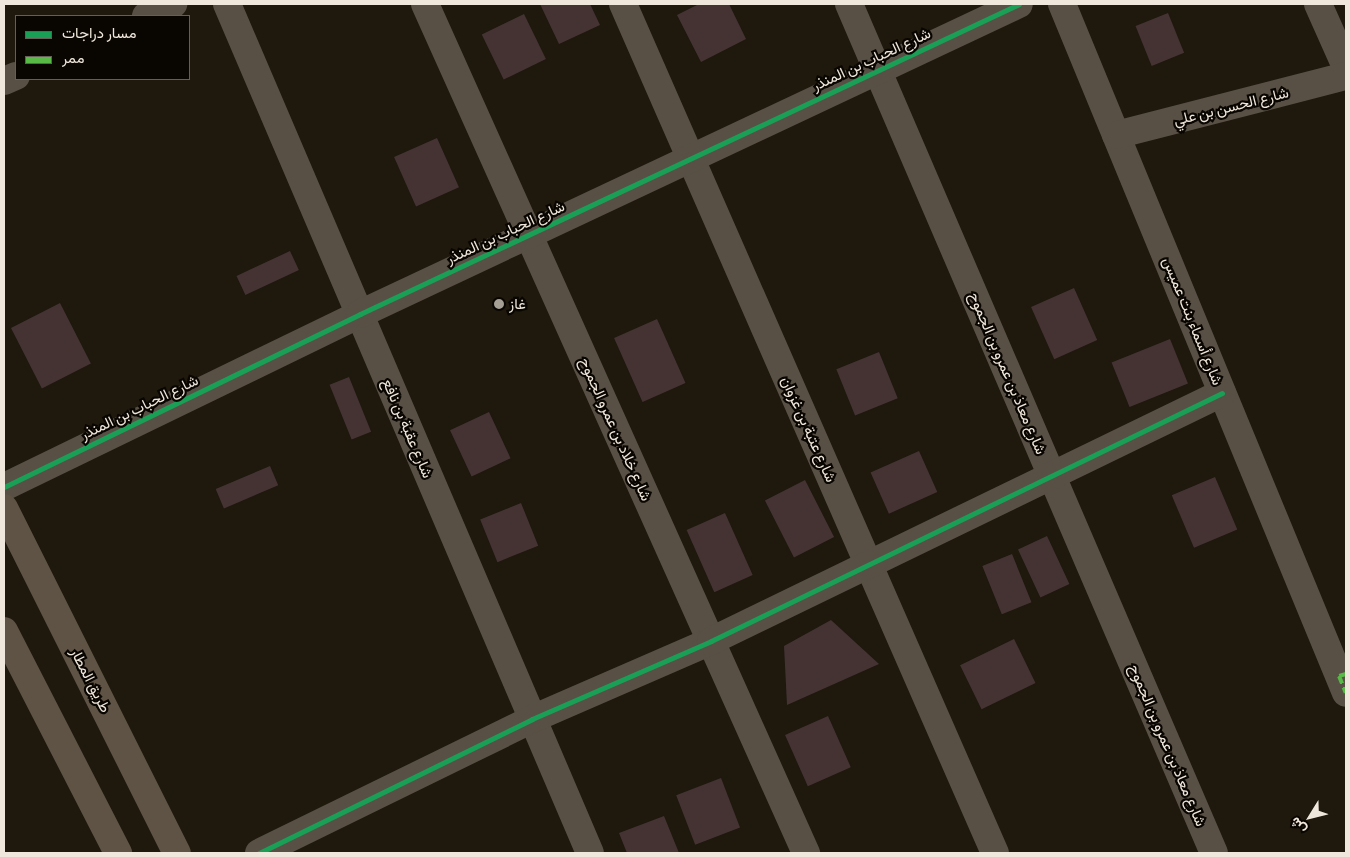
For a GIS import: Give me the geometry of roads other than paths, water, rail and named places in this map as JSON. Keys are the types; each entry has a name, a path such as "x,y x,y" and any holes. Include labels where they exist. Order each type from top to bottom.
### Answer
{"highway":[{"name":"طريق المطار","path":"4,508 177,853"},
{"path":"4,631 118,853"}],"street":[{"path":"148,15 174,4"},
{"name":"شارع عقبة بن نافع","path":"227,4 590,853"},
{"name":"شارع خلاد بن عمرو الجموح","path":"426,4 806,853"},
{"name":"شارع عتبة بن غزوان","path":"623,4 995,853"},
{"name":"شارع معاذ بن عمرو بن الجموح","path":"849,4 1214,853"},
{"name":"شارع الحباب بن المنذر","path":"4,488 360,314 690,157 1019,4"},
{"name":"شارع أسماء بنت عميس","path":"1062,4 1222,393 1344,681"},
{"path":"1318,4 1346,67"},
{"name":"شارع الحسن بن علي","path":"1116,135 1346,76"},
{"path":"259,853 532,719 711,641 1222,393"}],"place":[{"name":"غاز","path":"499,304"}]}
